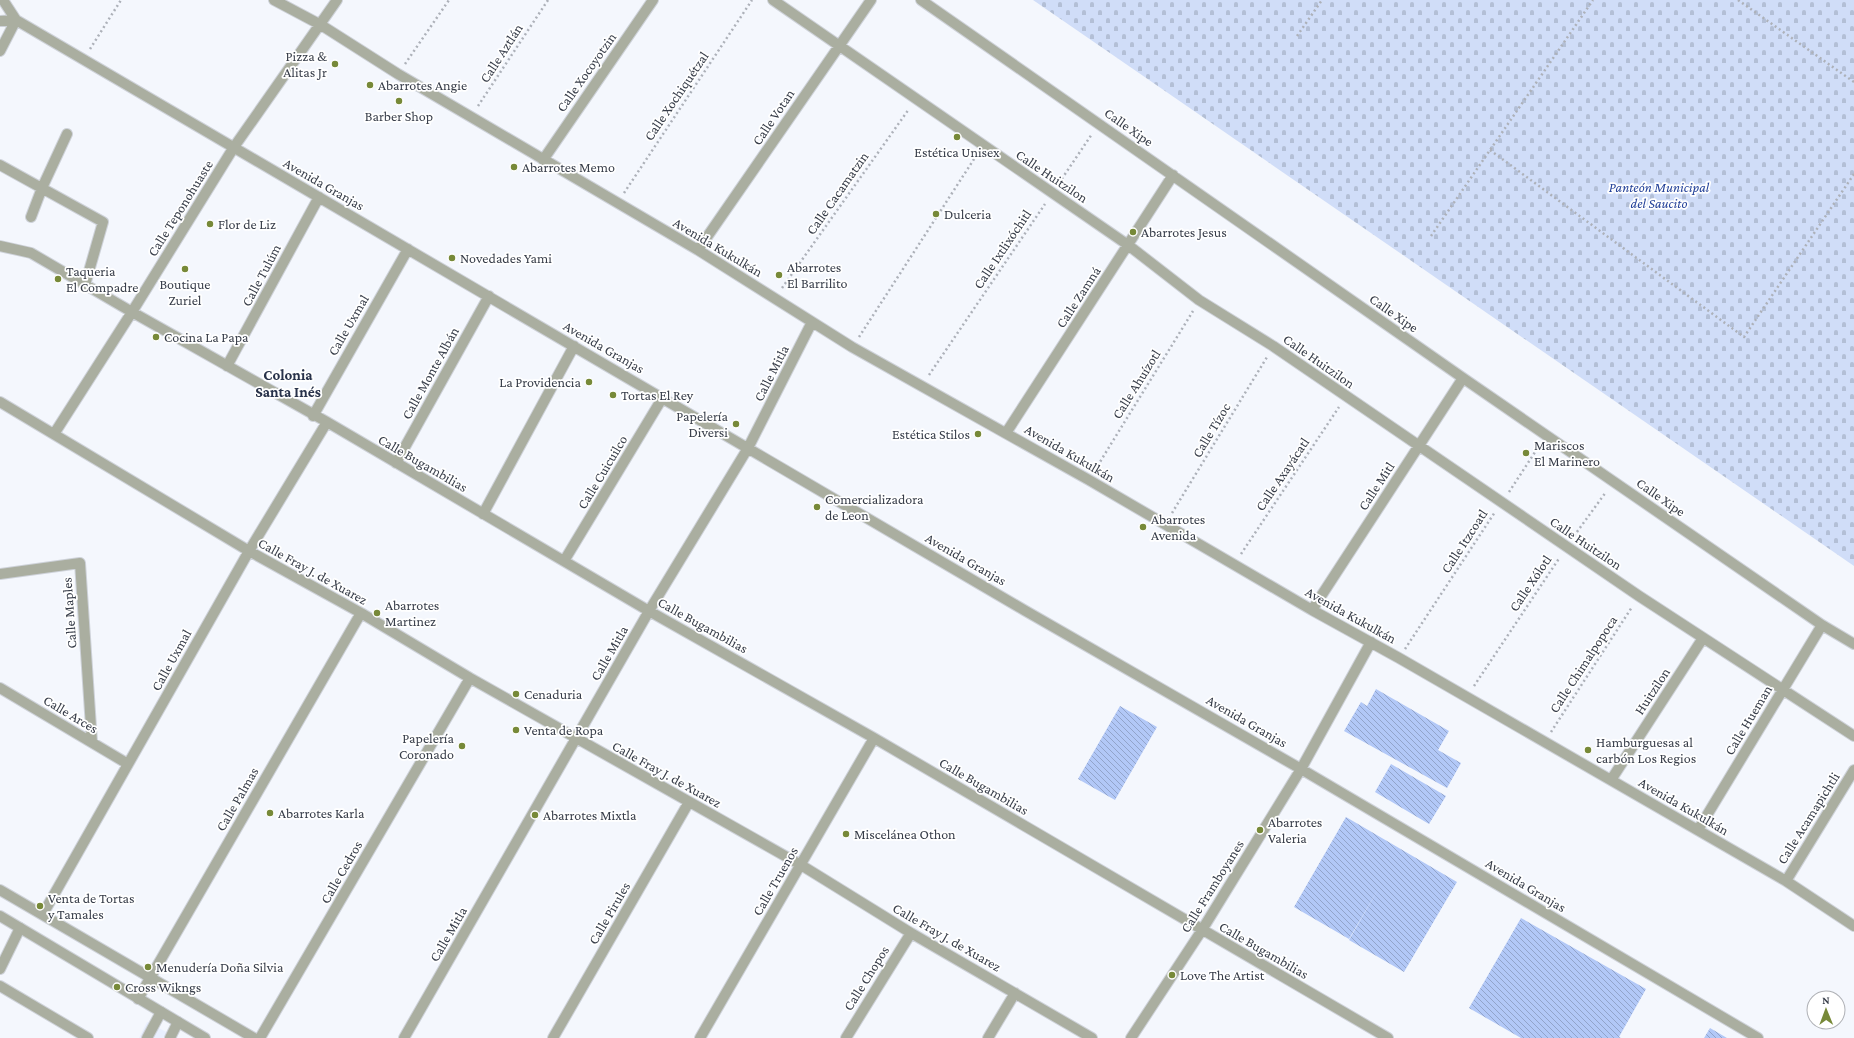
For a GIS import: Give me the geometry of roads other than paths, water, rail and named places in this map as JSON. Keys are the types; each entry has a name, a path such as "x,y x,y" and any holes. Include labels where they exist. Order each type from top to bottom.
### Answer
{"street":[{"path":"3,0 16,20"},
{"name":"Avenida Kukulkán","path":"274,0 321,25 398,74 698,250 852,348 1089,480 1312,610 1371,642 1612,780 1786,881 1854,926"},
{"name":"Calle Teponohuaste","path":"54,434 132,312 234,147 321,25 337,0"},
{"name":"Calle Xocoyotzin","path":"543,160 653,0"},
{"name":"Calle Huitzilon","path":"773,0 1128,245 1199,300 1273,346 1566,547 1854,736"},
{"name":"Calle Votan","path":"698,250 871,0"},
{"name":"Calle Xipe","path":"921,0 1463,378 1822,625 1854,644"},
{"path":"0,21 16,20"},
{"path":"0,51 16,20"},
{"name":"Avenida Granjas","path":"16,20 1301,769 1758,1038"},
{"path":"31,217 42,188 67,134"},
{"path":"0,165 102,222 85,285"},
{"name":"Calle Zamná","path":"1006,433 1173,175"},
{"name":"Calle Tulúm","path":"227,366 319,197"},
{"name":"Calle Bugambilias","path":"0,246 31,253 313,416 326,422 649,611 874,738 1388,1038"},
{"name":"Calle Uxmal","path":"313,416 408,249"},
{"name":"Calle Monte Albán","path":"396,464 489,296"},
{"name":"Calle Mitla","path":"404,1038 649,611 748,448 812,322"},
{"path":"483,514 574,346"},
{"name":"Calle Mitl","path":"1312,610 1463,378"},
{"name":"Calle Cuicuilco","path":"564,561 663,397"},
{"name":"Calle Fray J. de Xuarez","path":"0,402 249,550 361,613 470,678 801,865 910,933 1092,1038"},
{"name":"Calle Uxmal","path":"43,914 249,550 326,422"},
{"name":"Calle Maples","path":"0,574 80,563 92,742"},
{"name":"Calle Palmas","path":"138,999 361,613"},
{"name":"Calle Hueman","path":"1698,830 1822,625"},
{"name":"Huitzilon","path":"1612,780 1703,638"},
{"name":"Calle Framboyanes","path":"1131,1038 1202,930 1301,769 1371,642"},
{"name":"Calle Cedros","path":"260,1038 470,678"},
{"name":"Calle Arces","path":"0,688 128,764"},
{"name":"Calle Truenos","path":"700,1038 874,738"},
{"name":"Calle Acamapichtli","path":"1786,881 1854,770"},
{"name":"Calle Pirules","path":"553,1038 689,802"},
{"path":"0,890 254,1038"},
{"path":"0,916 205,1038"},
{"path":"0,969 20,928"},
{"name":"Calle Chopos","path":"846,1038 910,933"},
{"path":"0,986 88,1038"},
{"path":"988,1038 1015,993"},
{"path":"147,1038 161,1012"},
{"path":"170,1038 178,1022"}],"place":[{"name":"Pizza & Alitas Jr","path":"335,64"},
{"name":"Abarrotes Angie","path":"370,85"},
{"name":"Barber Shop","path":"399,101"},
{"name":"Estética Unisex","path":"957,137"},
{"name":"Abarrotes Memo","path":"514,167"},
{"name":"Dulceria","path":"936,214"},
{"name":"Flor de Liz","path":"210,224"},
{"name":"Abarrotes Jesus","path":"1133,232"},
{"name":"Novedades Yami","path":"452,258"},
{"name":"Boutique Zuriel","path":"185,269"},
{"name":"Abarrotes El Barrilito","path":"779,275"},
{"name":"Taqueria El Compadre","path":"58,279"},
{"name":"Cocina La Papa","path":"156,337"},
{"name":"La Providencia","path":"589,382"},
{"name":"Tortas El Rey","path":"613,395"},
{"name":"Papelería Diversi","path":"736,424"},
{"name":"Estética Stilos","path":"978,434"},
{"name":"Mariscos El Marinero","path":"1526,453"},
{"name":"Comercializadora de Leon","path":"817,507"},
{"name":"Abarrotes Avenida","path":"1143,527"},
{"name":"Abarrotes Martinez","path":"377,613"},
{"name":"Cenaduria","path":"516,694"},
{"name":"Venta de Ropa","path":"516,730"},
{"name":"Papelería Coronado","path":"462,746"},
{"name":"Hamburguesas al carbón Los Regios","path":"1588,750"},
{"name":"Abarrotes Karla","path":"270,813"},
{"name":"Abarrotes Mixtla","path":"535,815"},
{"name":"Abarrotes Valeria","path":"1260,830"},
{"name":"Miscelánea Othon","path":"846,834"},
{"name":"Venta de Tortas y Tamales","path":"40,906"},
{"name":"Menudería Doña Silvia","path":"148,967"},
{"name":"Love The Artist","path":"1172,975"},
{"name":"Cross Wikngs","path":"117,987"}],"district":[{"name":"Colonia Santa Inés","path":"288,384"}],"park label":[{"name":"Panteón Municipal del Saucito","path":"1659,196"}]}
